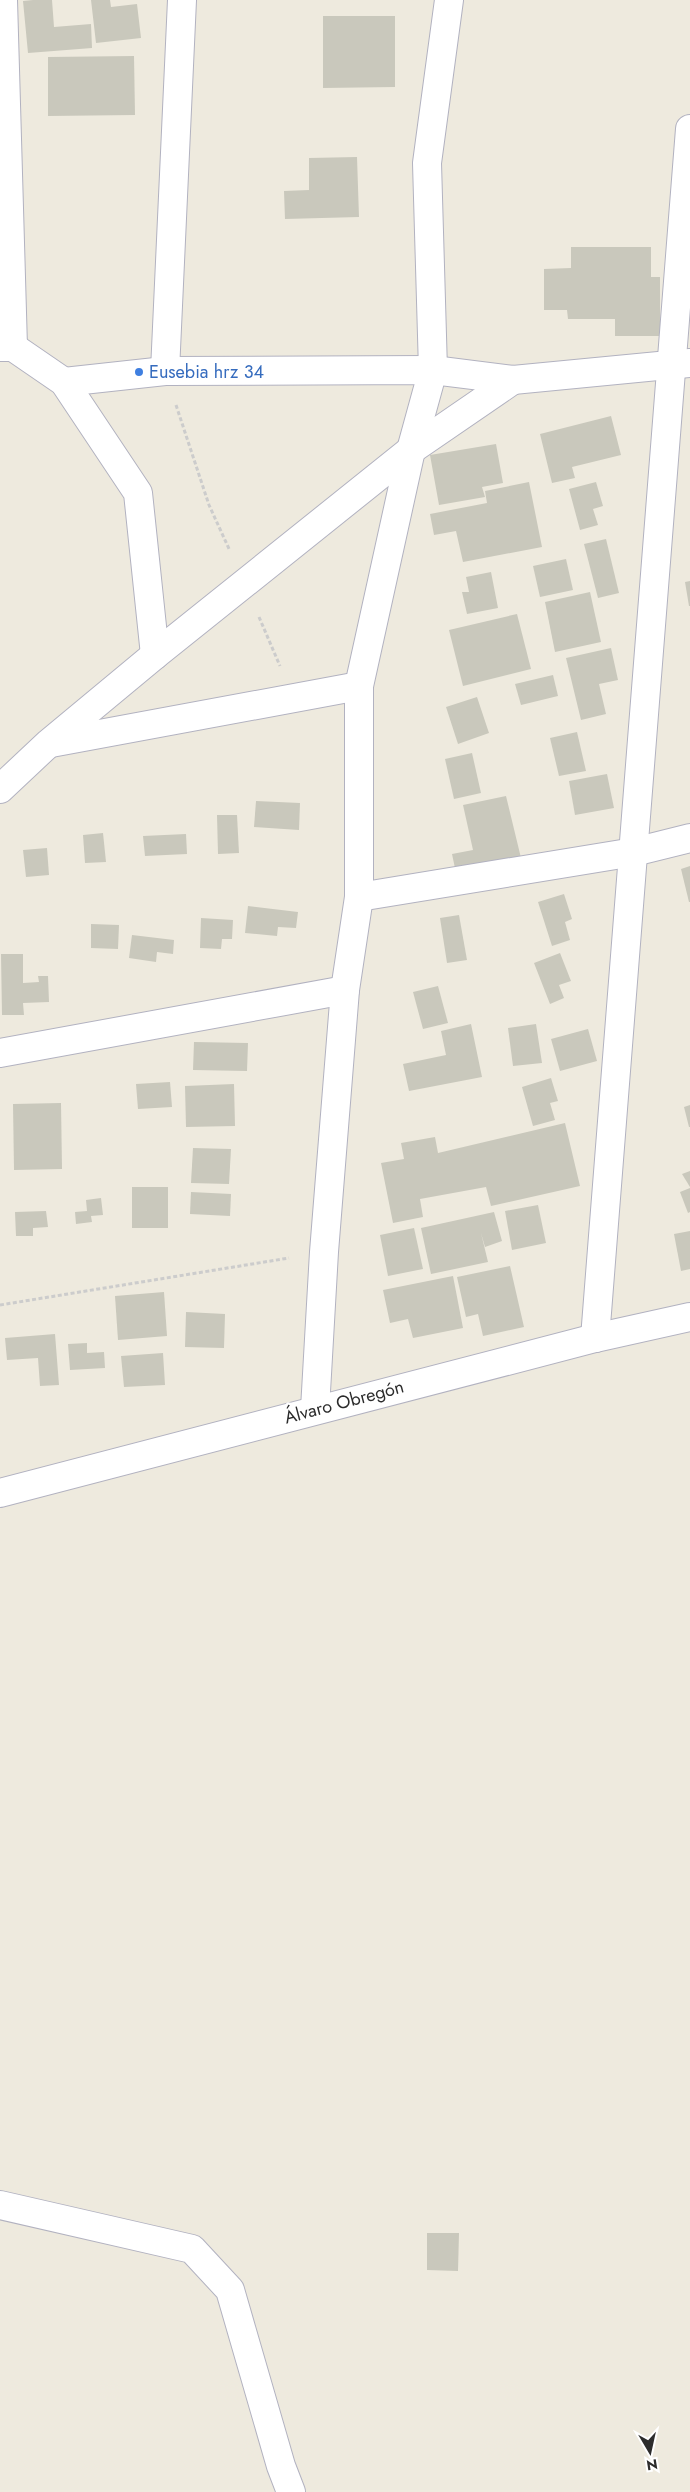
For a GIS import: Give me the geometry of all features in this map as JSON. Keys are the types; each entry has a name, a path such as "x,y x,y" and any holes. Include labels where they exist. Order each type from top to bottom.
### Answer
{"street":[{"path":"3,0 7,347 64,382 138,493 155,655"},
{"path":"164,371 182,0"},
{"path":"315,1410 324,1252 346,990 358,897 359,686 411,450 433,370 427,163 449,0"},
{"path":"595,1338 634,852 681,364 690,129"},
{"path":"64,382 164,371 433,370 513,380 681,364"},
{"path":"0,790 49,743 244,583 411,450 513,380"},
{"path":"49,743 293,696 359,686"},
{"path":"358,897 634,852 690,838"},
{"path":"0,1053 346,990"},
{"name":"Álvaro Obregón","path":"0,1493 595,1338 690,1317"},
{"path":"0,2206 192,2249 230,2290 280,2466 291,2492"}],"path":[{"path":"164,371 209,505 293,696"},
{"path":"0,1305 324,1252"}],"building":[{"path":"52,0 54,27 91,24 92,48 28,53 23,1"},
{"path":"91,0 110,0 111,7 137,4 141,38 96,43"},
{"path":"323,16 395,16 395,87 323,88"},
{"path":"134,56 135,115 48,116 48,57"},
{"path":"357,157 359,217 285,219 284,191 309,190 309,158"},
{"path":"571,247 651,247 651,277 660,277 660,336 615,336 615,319 568,319 567,310 544,310 544,269 571,268"},
{"path":"611,416 621,455 572,467 575,478 552,483 540,434"},
{"path":"496,444 503,483 482,487 485,497 439,505 430,455"},
{"path":"529,482 542,547 463,562 456,531 434,535 430,514 487,503 485,491"},
{"path":"596,482 603,506 593,509 598,525 580,530 569,489"},
{"path":"606,539 619,593 598,598 584,544"},
{"path":"566,559 573,590 540,597 533,566"},
{"path":"491,572 498,608 467,614 462,592 469,592 466,577"},
{"path":"690,581 690,606 689,606 685,582"},
{"path":"590,592 601,642 555,652 545,602"},
{"path":"517,614 531,669 463,686 449,630"},
{"path":"611,648 618,680 599,684 606,714 581,720 566,658"},
{"path":"553,675 558,696 521,705 515,684"},
{"path":"477,697 489,733 458,744 446,707"},
{"path":"577,732 586,771 559,776 550,738"},
{"path":"472,753 481,793 454,799 445,759"},
{"path":"607,774 614,808 575,815 569,781"},
{"path":"506,796 521,858 456,873 452,854 473,850 463,805"},
{"path":"256,801 300,803 299,830 254,827"},
{"path":"217,815 237,815 239,853 218,854"},
{"path":"103,833 106,862 85,863 83,835"},
{"path":"186,834 187,854 145,856 143,836"},
{"path":"47,848 49,875 26,877 23,850"},
{"path":"690,866 690,902 689,902 681,869"},
{"path":"564,894 572,919 565,922 570,940 552,946 538,902"},
{"path":"248,906 298,912 296,928 278,927 277,936 245,933"},
{"path":"459,915 467,960 447,963 440,918"},
{"path":"201,918 233,920 232,939 222,939 221,949 200,948"},
{"path":"91,924 119,925 118,949 91,948"},
{"path":"132,935 174,940 173,954 157,952 156,962 129,958"},
{"path":"560,953 571,981 559,985 564,998 550,1004 534,963"},
{"path":"1,954 23,954 23,983 39,982 38,976 48,976 49,1002 23,1003 24,1015 2,1015"},
{"path":"438,986 448,1023 423,1029 413,992"},
{"path":"471,1024 482,1077 409,1091 403,1064 446,1055 441,1031"},
{"path":"536,1024 542,1063 513,1066 508,1028"},
{"path":"588,1029 597,1061 560,1071 551,1039"},
{"path":"194,1042 248,1043 247,1071 193,1070"},
{"path":"551,1078 558,1101 550,1103 555,1120 533,1126 522,1087"},
{"path":"170,1082 172,1107 138,1109 136,1084"},
{"path":"234,1084 235,1126 186,1127 185,1086"},
{"path":"61,1103 62,1169 14,1170 13,1104"},
{"path":"690,1105 690,1127 689,1127 684,1107"},
{"path":"565,1123 580,1186 491,1206 486,1187 420,1199 423,1217 393,1223 381,1163 404,1159 401,1143 435,1137 438,1153"},
{"path":"193,1148 231,1149 229,1184 191,1183"},
{"path":"690,1171 690,1187 682,1174"},
{"path":"132,1187 168,1187 168,1228 132,1228"},
{"path":"690,1188 690,1212 688,1213 680,1192"},
{"path":"191,1192 231,1194 230,1216 190,1214"},
{"path":"101,1198 103,1215 91,1216 92,1222 76,1224 75,1212 87,1211 86,1200"},
{"path":"538,1205 546,1243 512,1250 505,1211"},
{"path":"46,1211 48,1227 33,1228 33,1236 16,1236 15,1212"},
{"path":"494,1212 502,1241 485,1247 481,1233 488,1262 431,1274 421,1228"},
{"path":"414,1228 423,1269 388,1276 380,1235"},
{"path":"690,1231 690,1269 681,1271 674,1234"},
{"path":"510,1266 524,1327 483,1336 478,1314 466,1317 457,1277"},
{"path":"453,1276 463,1328 413,1338 408,1319 390,1323 383,1290"},
{"path":"164,1292 167,1336 118,1340 115,1296"},
{"path":"186,1312 225,1314 224,1348 185,1347"},
{"path":"55,1334 59,1385 40,1386 38,1358 7,1360 5,1338"},
{"path":"87,1343 87,1353 104,1352 105,1368 70,1370 68,1344"},
{"path":"163,1353 165,1385 124,1387 121,1356"},
{"path":"427,2233 459,2233 458,2271 427,2270"}],"place":[{"name":"Eusebia hrz 34","path":"139,372"}]}
